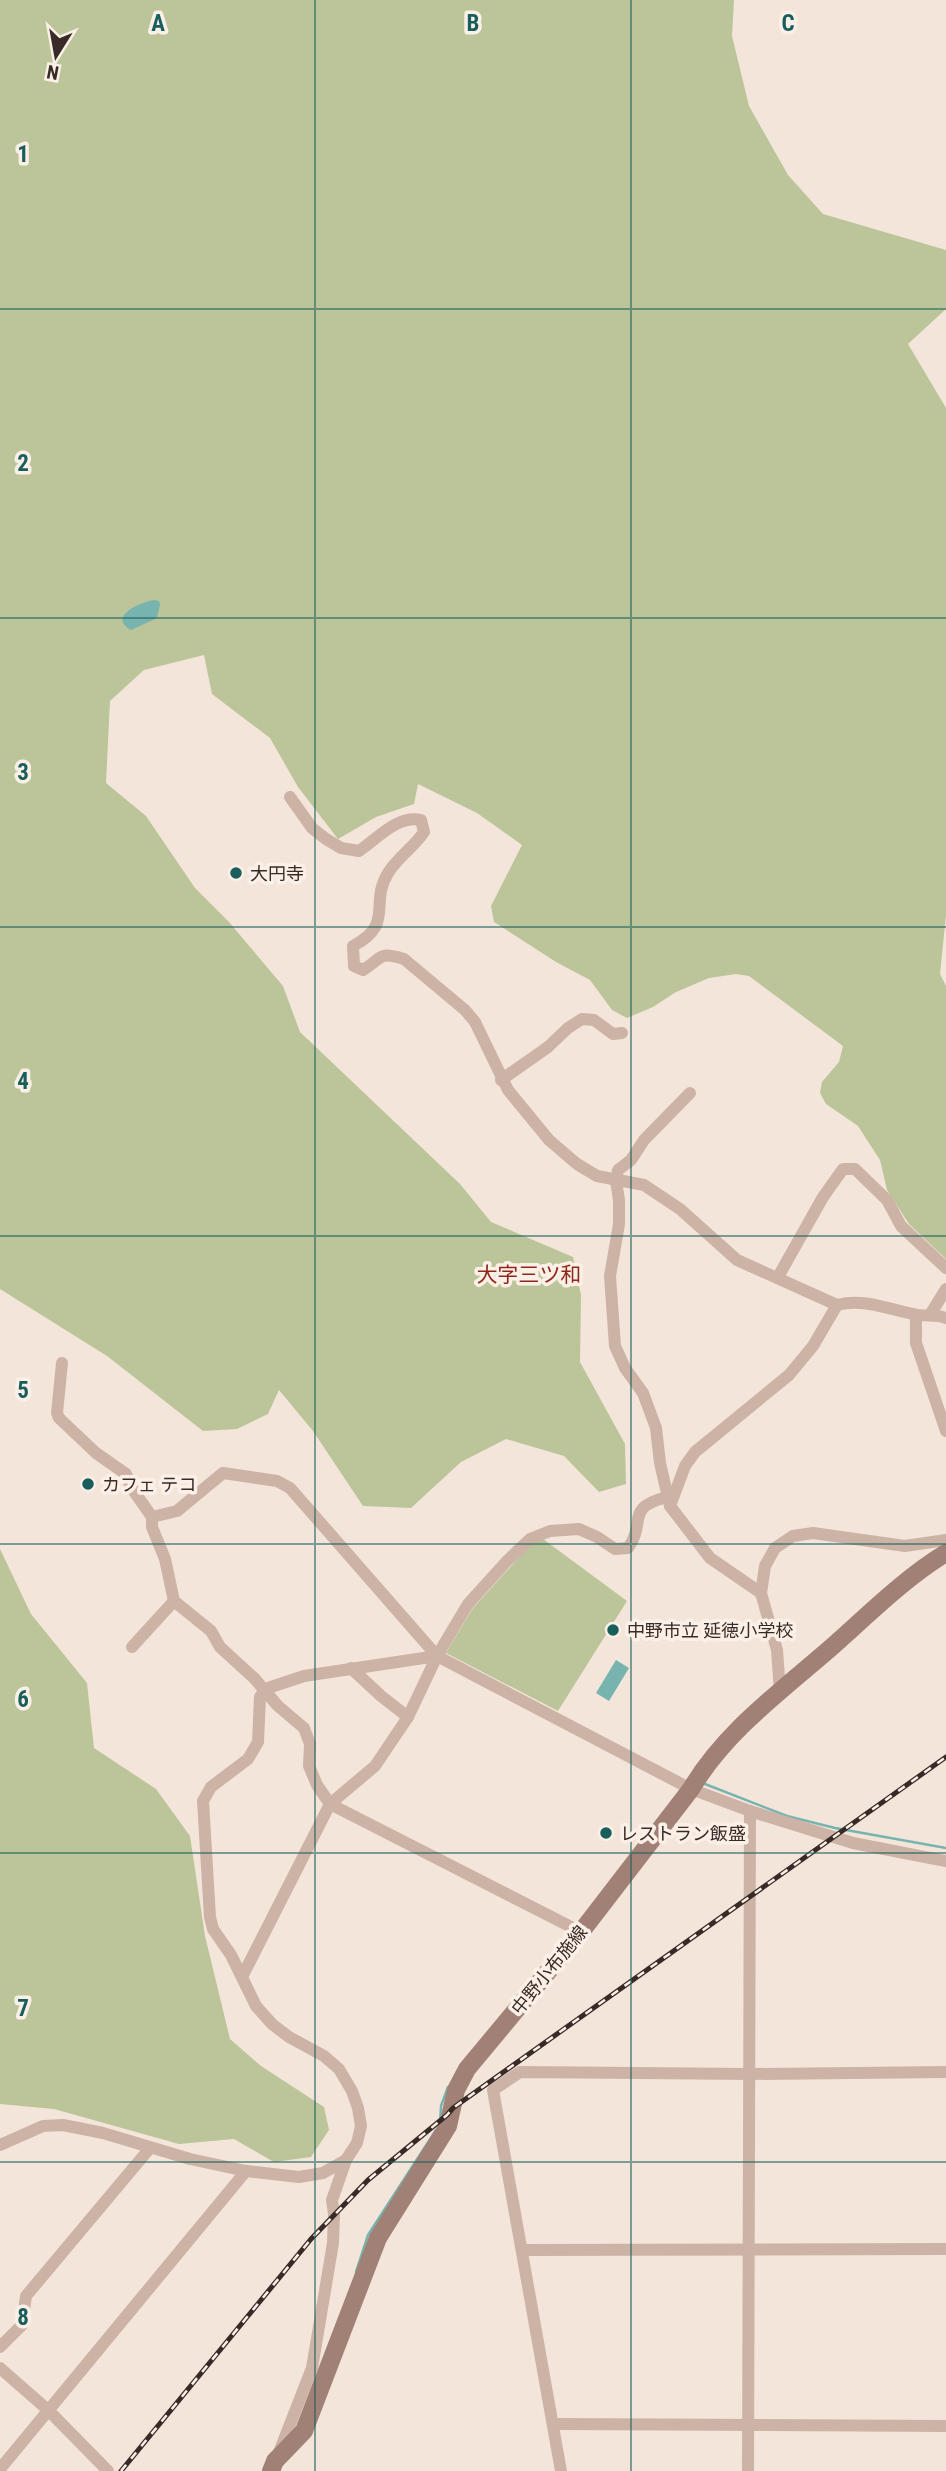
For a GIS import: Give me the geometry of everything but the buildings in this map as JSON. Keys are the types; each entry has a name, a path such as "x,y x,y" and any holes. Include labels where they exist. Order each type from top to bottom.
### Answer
{"main road":[{"name":"中野小布施線","path":"273,2466 304,2431 378,2238 448,2126 456,2090 467,2069 581,1932 702,1772 743,1724 911,1577 946,1553"}],"street":[{"path":"290,797 312,828 341,848 359,851 401,821 412,818 421,820 424,832 388,873 376,930 353,946 354,966 363,970 379,956 404,959 470,1016 501,1080 549,1140 577,1164 597,1176 644,1185 663,1196 737,1259 837,1305 849,1302 946,1318"},
{"path":"501,1080 582,1019 594,1020 614,1034 622,1033"},
{"path":"690,1093 644,1140 631,1160 618,1170 616,1181 620,1200 619,1224 610,1276 615,1346 625,1368 643,1393 656,1428 668,1501 710,1558 761,1593"},
{"path":"778,1277 822,1197 843,1168 855,1169 887,1200 901,1226 946,1268"},
{"path":"930,1315 946,1289"},
{"path":"668,1501 695,1452 789,1375 813,1346 837,1305"},
{"path":"916,1315 916,1343 946,1431"},
{"path":"62,1363 57,1413 59,1418 96,1453 126,1474 131,1487 152,1517 152,1527 165,1559 174,1601 211,1631 220,1647 265,1689 278,1706 304,1728 310,1744 309,1766 317,1785 330,1804 581,1932"},
{"path":"152,1517 177,1511 223,1474 277,1481 290,1488 437,1656 691,1789 750,1811 853,1843 946,1861"},
{"path":"242,1977 330,1804 375,1766 408,1717 437,1656 468,1604 530,1539 550,1531 579,1529 615,1549 628,1548 636,1536 636,1520 642,1508 649,1501 668,1501"},
{"path":"780,1692 777,1650 761,1593 765,1566 775,1549 793,1535 813,1533 905,1546 946,1540"},
{"path":"132,1647 174,1601"},
{"path":"273,2466 312,2368 333,2243 332,2200 346,2160 357,2143 361,2126 352,2091 339,2069 324,2056 289,2037 272,2024 256,2006 213,1929 203,1801 211,1787 248,1759 258,1742 260,1697 265,1689 304,1676 437,1656"},
{"path":"351,1668 408,1717"},
{"path":"748,2471 750,1811"},
{"path":"561,2471 493,2090 520,2072 946,2072"},
{"path":"0,2145 43,2126 63,2125 103,2133 190,2160 299,2178 323,2173 346,2160"},
{"path":"0,2347 22,2325 26,2296 150,2148"},
{"path":"0,2469 246,2171"},
{"path":"522,2250 946,2249"},
{"path":"0,2368 48,2410 108,2471"},
{"path":"553,2424 946,2426"}],"green space":[{"path":"0,0 734,0 732,36 749,106 788,175 823,214 946,250 946,309 908,344 946,408 946,915 940,974 946,986 946,1259 909,1224 887,1190 880,1160 858,1126 826,1104 820,1093 822,1082 839,1062 843,1046 749,976 736,974 709,978 627,1018 612,1010 590,980 556,962 494,922 491,906 522,845 477,813 418,784 414,804 376,817 338,839 298,787 270,738 212,694 204,655 144,670 110,701 106,783 146,816 195,888 229,922 283,986 300,1032 460,1184 491,1222 573,1257 581,1295 580,1362 625,1444 626,1484 599,1492 564,1456 506,1439 461,1462 411,1508 363,1506 313,1431 279,1390 268,1414 237,1429 203,1431 107,1356 0,1289"},
{"path":"543,1539 627,1601 558,1711 446,1653 473,1608 531,1544"},
{"path":"0,1549 31,1614 87,1683 94,1748 156,1789 190,1836 205,1936 230,2039 261,2066 324,2107 329,2130 311,2157 274,2162 234,2139 179,2144 54,2109 0,2104"}],"water":[{"path":"154,600 159,601 160,605 157,618 131,630 125,625 122,620 128,611"},
{"path":"616,1660 629,1668 609,1701 596,1693"}],"waterway":[{"path":"705,1784 787,1816 835,1828 946,1848"},
{"path":"440,2124 441,2106 448,2087"},
{"path":"356,2272 368,2235 436,2130"}],"railway":[{"path":"121,2471 311,2239 368,2180 453,2108 946,1757"}],"place":[{"name":"大円寺","path":"236,873"},
{"name":"カフェ テコ","path":"88,1484"},
{"name":"中野市立 延徳小学校","path":"613,1630"},
{"name":"レストラン飯盛","path":"606,1833"}],"district":[{"name":"大字三ツ和","path":"529,1275"}]}
